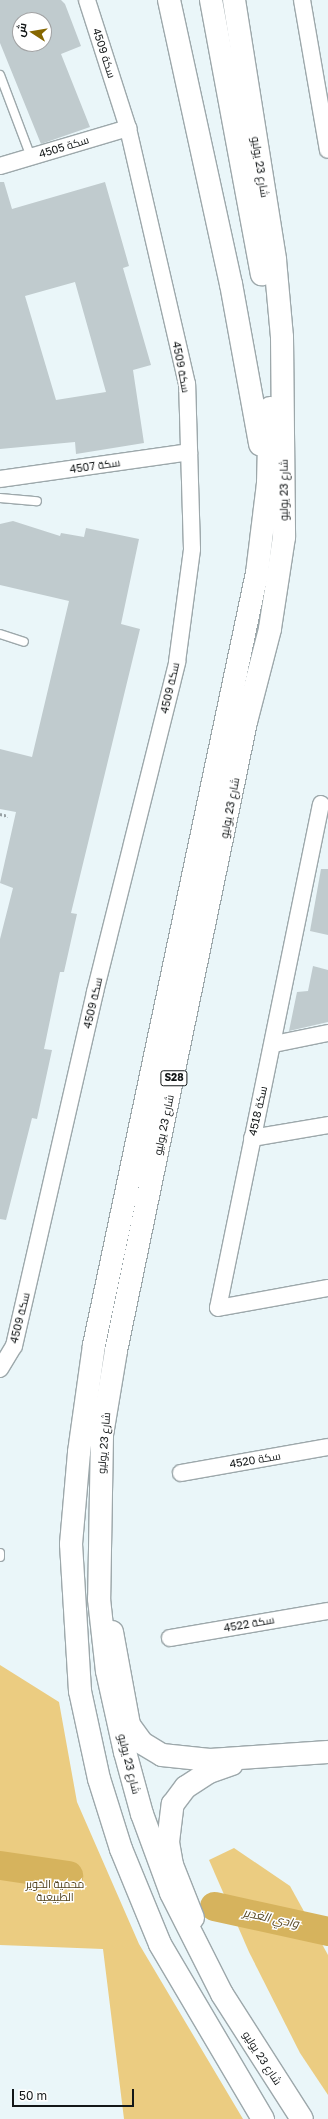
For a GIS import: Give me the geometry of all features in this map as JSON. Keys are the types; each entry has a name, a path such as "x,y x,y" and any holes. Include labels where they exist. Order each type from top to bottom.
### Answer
{"main road":[{"path":"169,0 231,284 268,483"},
{"name":"شارع 23 يوليو","path":"211,0 264,285 271,381 268,483 257,573 242,654 94,1344 79,1452 71,1544 80,1691 99,1778 121,1849 160,1944 263,2119"},
{"name":"شارع 23 يوليو","path":"234,0 275,260 282,337 284,537 270,628 246,722 116,1352 102,1435 99,1521 100,1599 107,1671 125,1752 142,1814 171,1893 222,1994 302,2119"},
{"path":"99,1521 112,1636 129,1725 142,1743 162,1755 210,1760 328,1752"},
{"path":"222,1994 172,1865 168,1828 173,1804 186,1787 209,1772 248,1758"}],"street":[{"name":"سكة 4509","path":"0,1369 14,1346 95,992 177,662 192,549 187,384 128,128 87,0"},
{"path":"302,0 328,150"},
{"name":"سكة 4505","path":"0,166 128,128"},
{"name":"سكة 4507","path":"0,479 189,452"},
{"name":"سكة 4518","path":"321,804 274,1044 252,1138 218,1308 328,1288"},
{"path":"274,1044 328,1033"},
{"path":"252,1138 328,1125"},
{"name":"سكة 4520","path":"181,1473 328,1447"},
{"name":"سكة 4522","path":"170,1638 328,1611"}],"lane":[{"path":"0,75 31,157"},
{"path":"0,498 37,501"},
{"path":"0,634 24,642"}],"path":[{"path":"0,814 8,816"}],"green space":[{"name":"محمية الخوير الطبيعية","path":"0,1665 59,1702 77,1802 139,1944 243,2119 124,2119 103,1949 0,1945"},
{"path":"234,1848 290,1886 328,1955 328,2095 300,2053 249,1952 209,1860"}],"building":[{"path":"0,0 61,0 65,4 81,46 61,54 90,127 41,144 0,43"},
{"path":"0,182 4,182 12,209 105,182 129,266 123,268 151,365 133,370 144,443 76,454 75,442 0,449","holes":["75,282 106,392 56,400 25,296"]},
{"path":"13,521 60,536 61,533 84,537 86,528 139,539 121,624 140,629 71,913 77,914 64,972 60,972 44,1049 52,1050 37,1119 32,1118 6,1220 0,1219 0,939 13,888 0,883 16,812 0,809 0,749 32,757 69,601 0,585 0,524"},
{"path":"321,869 328,869 328,935 310,931"},
{"path":"313,966 328,970 328,1022 289,1031 297,992 308,991"}],"waterway":[{"name":"وادي الغدير","path":"0,1865 68,1875"},
{"name":"وادي الغدير","path":"214,1906 328,1931"}]}
